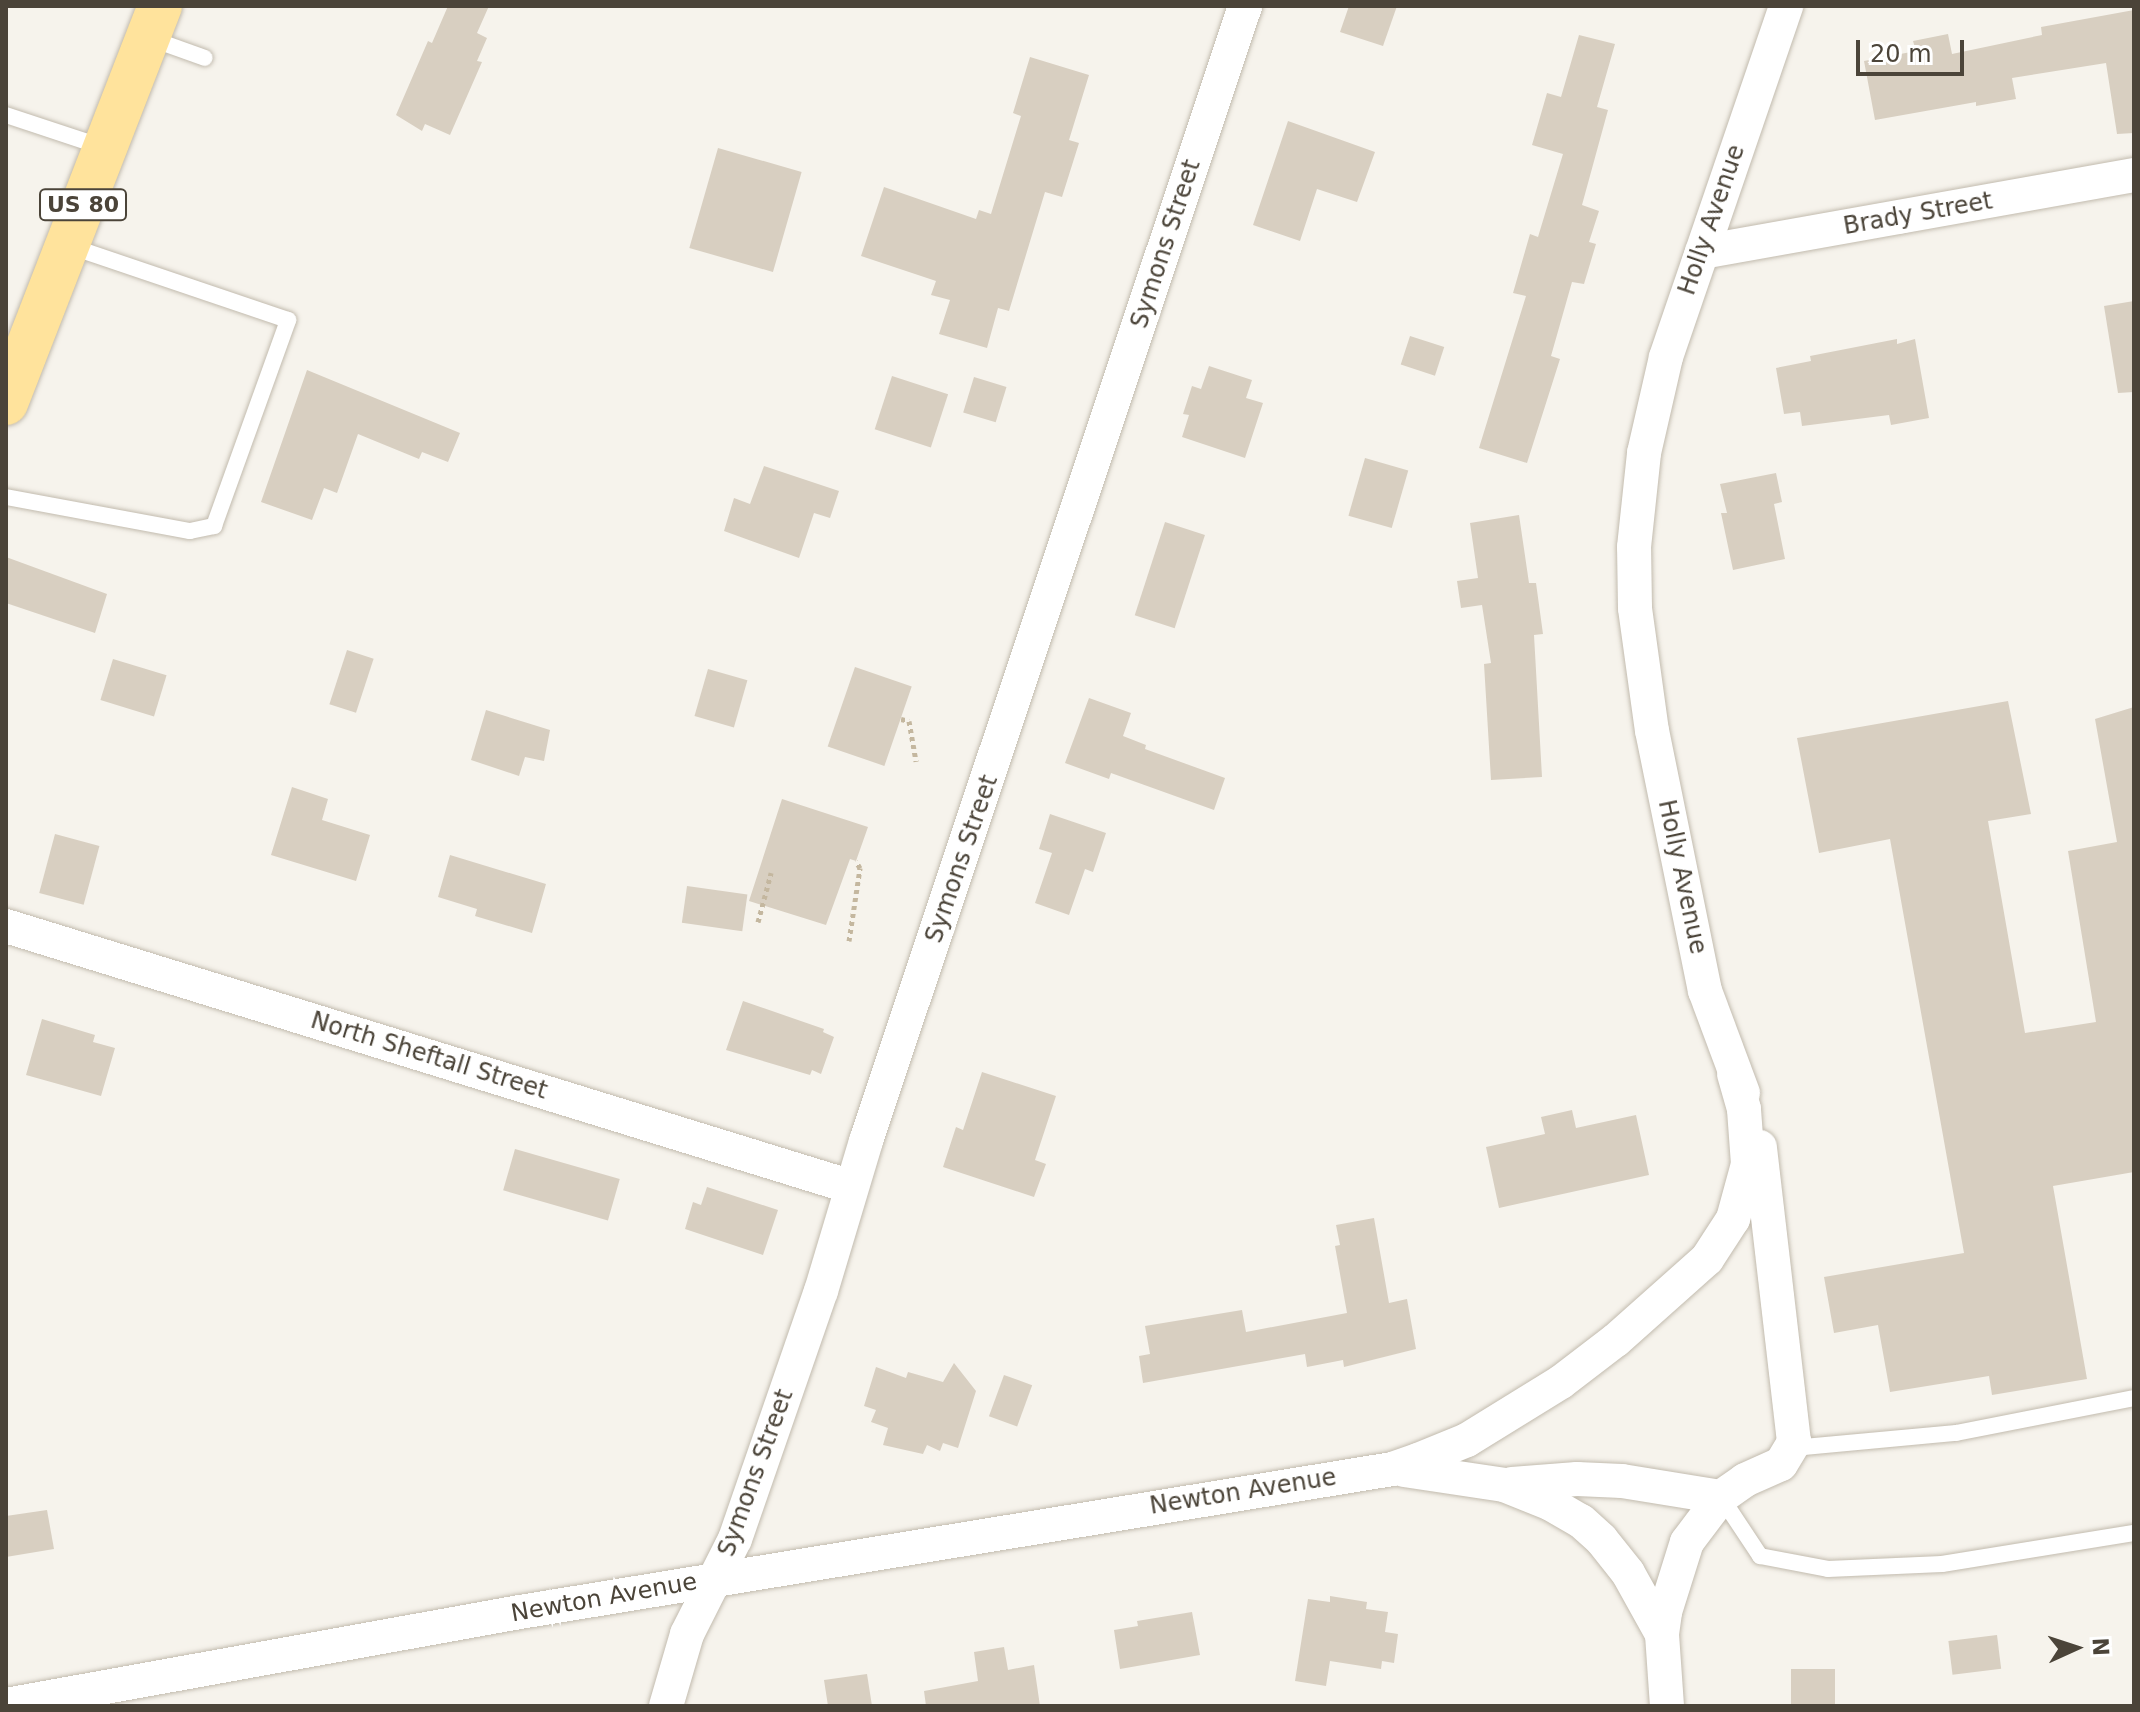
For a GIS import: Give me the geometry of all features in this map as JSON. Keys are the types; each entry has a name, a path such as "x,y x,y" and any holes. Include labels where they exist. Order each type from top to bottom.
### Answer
{"main road":[{"name":"US 80","path":"6,403 154,22"}],"street":[{"name":"Symons Street","path":"666,1706 687,1634 748,1503 821,1291 852,1187 1245,6"},
{"name":"Holly Avenue","path":"1785,6 1666,357 1650,421 1636,517 1634,577 1652,731 1705,991 1734,1074 1753,1117 1765,1174 1795,1435 1793,1448"},
{"name":"Brady Street","path":"1702,252 2134,175"},
{"name":"North Sheftall Street","path":"6,926 852,1187"},
{"name":"Newton Avenue","path":"6,1705 714,1580 1392,1469 1467,1440 1552,1388 1616,1340 1707,1259 1733,1219 1748,1164 1744,1109 1734,1074"},
{"path":"1667,1706 1662,1634 1668,1596 1681,1555 1694,1530 1721,1497 1745,1480 1781,1464 1793,1448"},
{"name":"Newton Avenue","path":"1392,1469 1504,1485 1577,1479 1622,1481 1721,1497"},
{"name":"Newton Avenue","path":"1504,1485 1551,1504 1592,1530 1628,1573 1662,1634"}],"lane":[{"path":"154,22 205,58"},
{"path":"6,115 105,147"},
{"path":"6,497 190,531 214,526 288,320 67,246"},
{"path":"1793,1448 1956,1433 2134,1398"},
{"path":"1721,1497 1760,1556 1828,1569 1942,1564 2134,1533"}],"path":[{"path":"901,719 909,721 916,761"},
{"path":"849,941 860,868 856,861"},
{"path":"758,922 771,873"}],"building":[{"path":"448,6 489,6 477,33 487,38 477,61 482,62 450,135 425,124 422,131 396,115 428,41 432,43"},
{"path":"1349,6 1397,6 1383,46 1340,32"},
{"path":"2134,10 2134,133 2117,134 2106,63 2012,78 2016,99 1976,106 1976,102 1875,120 1864,61 1916,51 1913,41 1948,34 1952,54 2042,35 2041,27"},
{"path":"1579,35 1615,44 1597,107 1608,110 1582,205 1599,211 1589,242 1596,244 1584,284 1572,282 1551,356 1560,359 1527,463 1479,448 1526,296 1513,293 1530,234 1538,237 1563,154 1532,145 1547,93 1561,97"},
{"path":"1030,57 1089,75 1069,140 1079,143 1062,197 1045,192 1009,311 998,308 987,348 939,334 950,300 931,295 936,281 861,256 884,187 976,219 979,210 991,214 1021,116 1013,113"},
{"path":"1288,121 1375,152 1357,202 1317,189 1300,241 1253,225"},
{"path":"718,148 802,172 773,272 689,248"},
{"path":"2134,301 2134,392 2118,393 2104,306"},
{"path":"1410,336 1444,347 1435,376 1401,365"},
{"path":"1897,339 1897,344 1915,339 1929,418 1891,425 1889,415 1802,426 1800,412 1784,414 1776,368 1811,361 1810,356"},
{"path":"1209,366 1252,380 1246,398 1263,403 1245,458 1182,437 1189,415 1183,414 1192,386 1201,389"},
{"path":"307,370 460,433 448,462 422,452 419,459 358,434 337,493 324,488 312,520 261,502"},
{"path":"892,376 948,394 931,447 875,429"},
{"path":"974,377 1007,387 996,422 963,412"},
{"path":"1365,458 1408,470 1392,528 1348,516"},
{"path":"764,466 839,491 830,518 814,513 799,558 724,531 734,498 750,504"},
{"path":"1776,473 1782,502 1774,504 1785,559 1733,570 1721,513 1727,513 1720,484"},
{"path":"1519,515 1529,583 1536,583 1543,634 1534,635 1542,777 1491,780 1484,664 1491,663 1482,605 1461,608 1457,581 1478,578 1470,523"},
{"path":"1165,522 1205,535 1175,628 1135,615"},
{"path":"6,557 107,594 95,633 6,603"},
{"path":"347,650 374,659 356,713 329,704"},
{"path":"113,659 167,675 154,716 100,700"},
{"path":"855,667 912,687 884,766 828,746"},
{"path":"708,669 747,680 734,727 694,716"},
{"path":"1089,698 1131,713 1123,736 1146,745 1145,749 1225,778 1214,810 1111,773 1109,779 1065,763"},
{"path":"2008,701 2031,814 1988,821 2025,1033 2096,1022 2068,851 2117,842 2095,719 2134,707 2134,1172 2053,1186 2087,1379 1992,1395 1989,1376 1890,1392 1878,1325 1834,1333 1824,1277 1964,1253 1890,839 1819,853 1797,738"},
{"path":"486,710 550,730 544,761 525,757 519,776 471,760"},
{"path":"292,787 328,799 322,820 370,835 356,881 271,855"},
{"path":"782,799 868,827 856,861 850,859 826,925 749,901"},
{"path":"1050,814 1106,833 1093,872 1085,869 1069,915 1035,903 1052,853 1039,849"},
{"path":"55,834 99,846 84,905 39,893"},
{"path":"450,855 546,884 532,933 475,916 477,909 438,897"},
{"path":"687,886 747,894 742,931 682,923"},
{"path":"743,1001 824,1029 823,1032 834,1037 821,1074 812,1070 810,1075 726,1050"},
{"path":"42,1019 95,1035 93,1042 115,1048 101,1096 26,1075"},
{"path":"982,1072 1056,1096 1035,1160 1046,1164 1034,1197 943,1167 956,1127 963,1130"},
{"path":"1572,1110 1576,1128 1636,1115 1649,1175 1499,1208 1486,1147 1545,1134 1541,1117"},
{"path":"515,1149 620,1179 608,1220 503,1190"},
{"path":"707,1187 778,1210 763,1255 685,1229 693,1202 701,1205"},
{"path":"1374,1218 1389,1303 1407,1299 1416,1349 1344,1367 1343,1360 1307,1367 1305,1354 1143,1383 1139,1356 1150,1354 1145,1326 1242,1310 1246,1332 1347,1313 1335,1246 1340,1245 1336,1225"},
{"path":"954,1363 976,1391 958,1448 943,1443 940,1451 927,1445 923,1454 883,1445 888,1428 871,1422 876,1410 864,1406 876,1367 906,1378 908,1372 943,1382"},
{"path":"1004,1375 1032,1385 1017,1427 989,1416"},
{"path":"47,1510 54,1549 6,1557 6,1516"},
{"path":"1330,1596 1367,1602 1366,1609 1388,1612 1385,1632 1398,1634 1394,1663 1382,1661 1381,1669 1330,1661 1326,1686 1295,1681 1308,1599 1330,1602"},
{"path":"1192,1612 1200,1655 1120,1669 1114,1630 1138,1626 1137,1621"},
{"path":"1997,1635 2001,1669 1953,1675 1948,1641"},
{"path":"1004,1647 1008,1670 1034,1665 1040,1706 926,1706 924,1691 978,1681 974,1652"},
{"path":"1791,1669 1835,1669 1835,1706 1791,1706"},
{"path":"867,1674 872,1706 828,1706 824,1680"}]}
